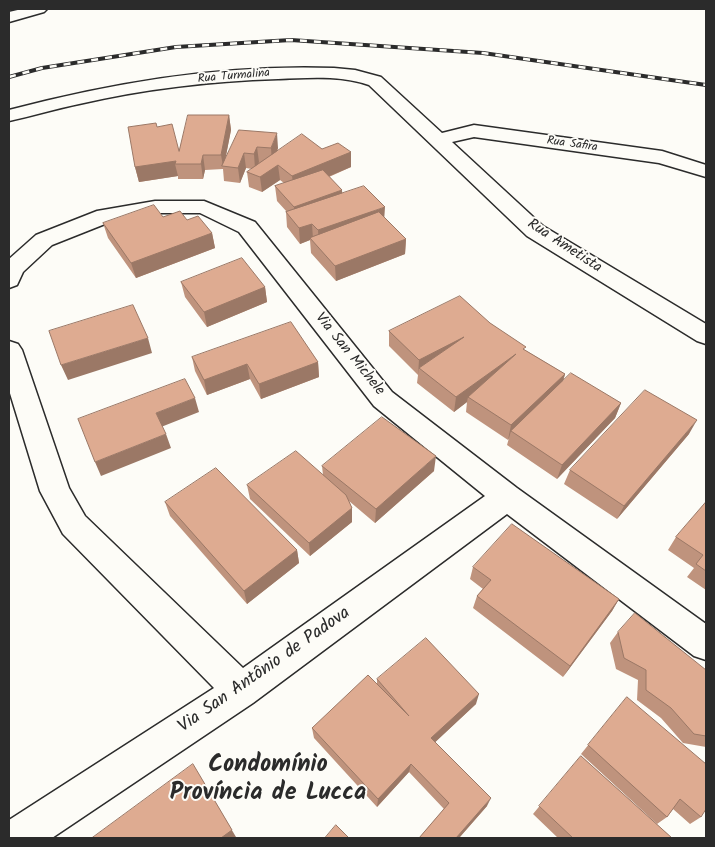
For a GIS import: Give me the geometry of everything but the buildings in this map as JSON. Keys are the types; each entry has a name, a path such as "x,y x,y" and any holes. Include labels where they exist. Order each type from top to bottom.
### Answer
{"street":[{"path":"9,17 39,9"},
{"name":"Rua Turmalina","path":"9,116 40,107 140,86 249,74 344,72 360,75 375,81 437,140"},
{"name":"Rua Safira","path":"437,140 474,131 662,157 706,171"},
{"name":"Rua Ametista","path":"437,140 534,231 706,335"},
{"name":"Via San Michele","path":"9,280 12,269 44,240 106,216 155,207 204,208 247,227 383,399 507,497 706,644"},
{"path":"9,350 56,491 74,525 241,691"},
{"name":"Via San Antônio de Padova","path":"17,838 241,691 507,497"}],"railway":[{"path":"9,77 42,68 176,47 291,40 483,53 706,85"}],"district":[{"name":"Condomínio Província de Lucca","path":"268,781"}]}
